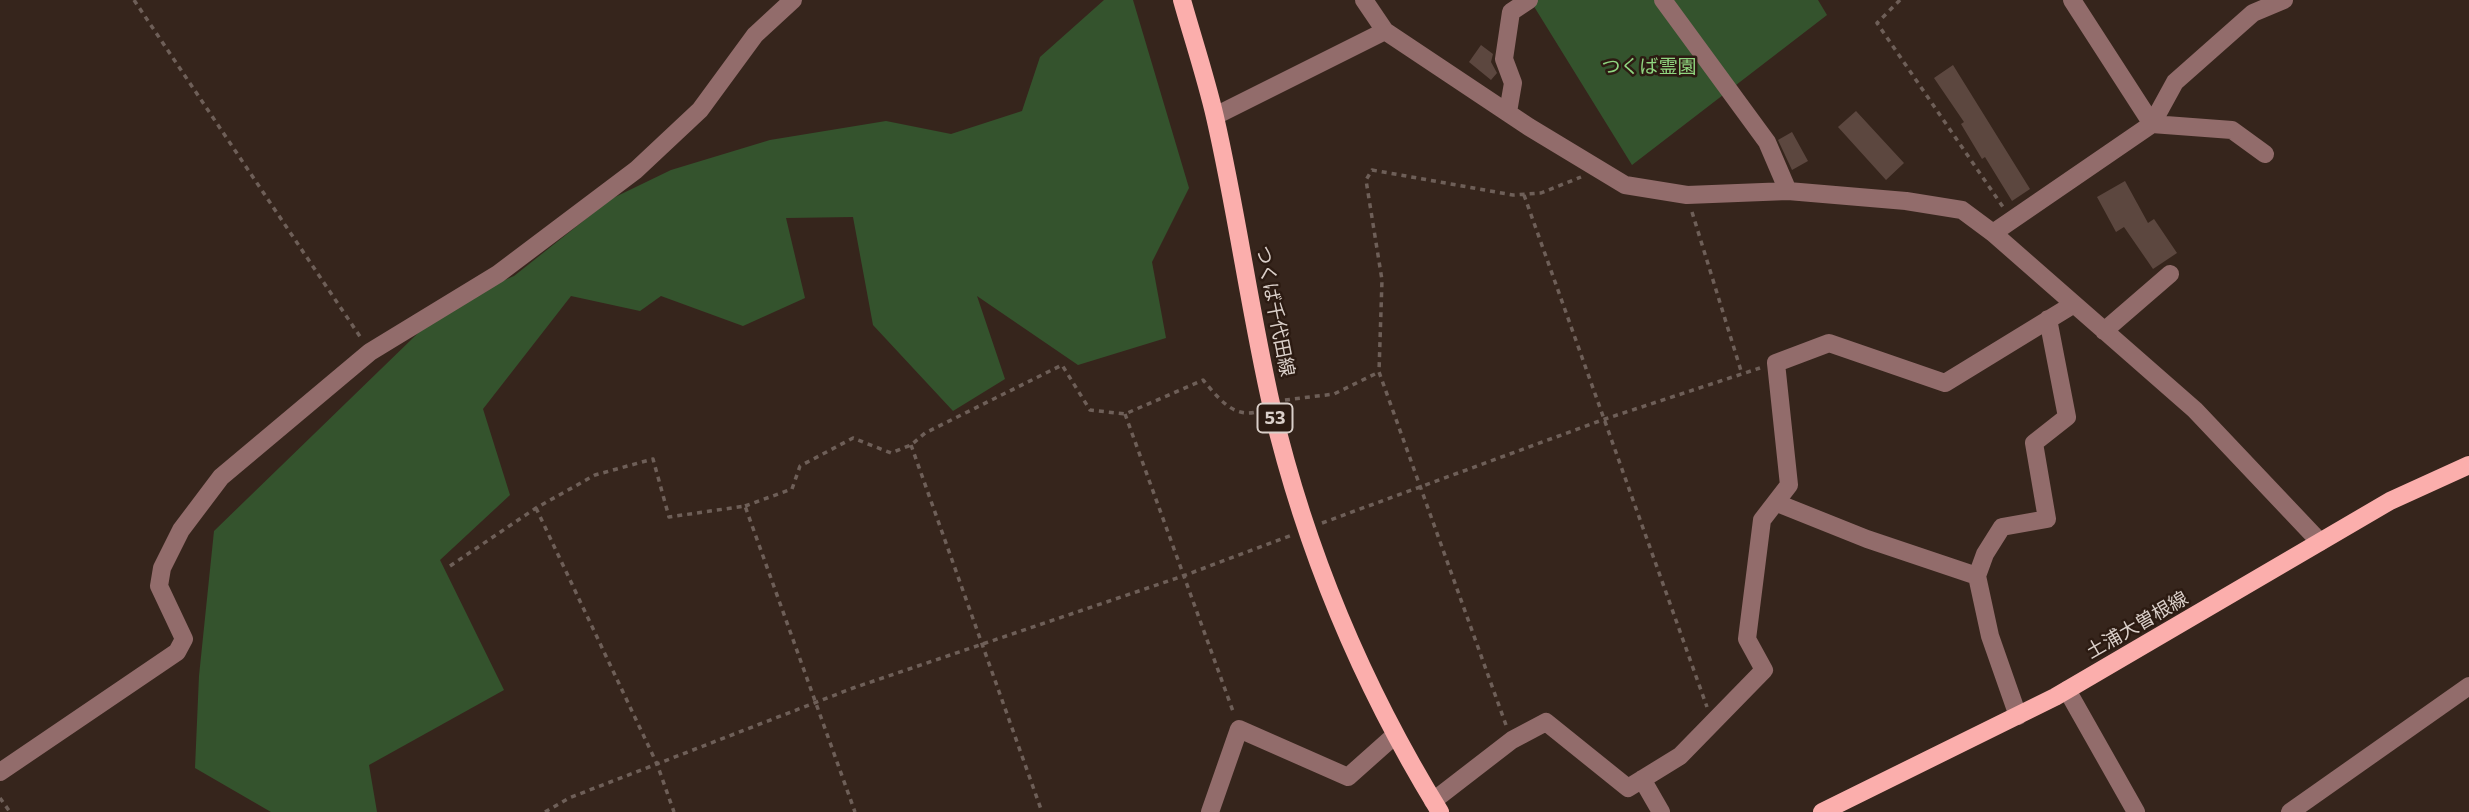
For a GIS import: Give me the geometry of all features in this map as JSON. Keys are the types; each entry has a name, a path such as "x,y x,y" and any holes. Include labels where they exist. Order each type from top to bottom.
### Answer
{"main road":[{"name":"つくば千代田線","path":"1182,0 1215,116 1273,408 1307,529 1332,602 1394,736 1436,806"},
{"name":"土浦大曽根線","path":"1822,812 2067,690 2390,501 2469,465"}],"street":[{"path":"0,772 177,652 184,639 159,586 169,548 204,496 231,467 370,352 498,274 636,170 700,110 755,35 793,0"},
{"path":"1364,0 1385,31 1625,185 1687,195 1788,191 1906,201 1962,210 1993,233 2195,410 2320,542"},
{"path":"1508,112 1513,83 1504,59 1511,12 1530,0"},
{"path":"1663,0 1768,142 1788,191"},
{"path":"2072,0 2152,124"},
{"path":"1993,233 2152,124 2175,82 2253,13 2284,0"},
{"path":"1215,116 1385,31"},
{"path":"2152,124 2232,130 2265,154"},
{"path":"2104,331 2170,274"},
{"path":"1436,806 1511,740 1546,722 1628,788 1680,756 1764,670 1748,639 1762,520 1789,485 1776,363 1829,343 1945,383 2074,304"},
{"path":"2018,716 1990,636 1977,576 1985,554 2002,527 2047,519 2034,443 2067,417 2048,320"},
{"path":"1777,503 1867,540 1977,576"},
{"path":"2290,812 2469,685"},
{"path":"2067,690 2136,812"},
{"path":"1210,812 1239,729 1348,776 1394,736"},
{"path":"1642,779 1661,812"}],"path":[{"path":"134,0 370,352"},
{"path":"1900,0 1877,23 2012,220"},
{"path":"1511,740 1379,372 1382,281 1366,180 1372,170 1524,195 1541,193 1600,169"},
{"path":"1524,195 1713,724"},
{"path":"1687,195 1742,374"},
{"path":"545,812 569,798 815,702 1183,576 1420,485 1605,419 1776,363"},
{"path":"450,566 536,508 595,475 653,459 669,517 745,506 792,489 800,466 853,438 891,453 911,445 925,433 1062,365 1090,410 1125,414 1203,380 1225,406 1248,414 1273,408 1285,400 1334,394 1379,372"},
{"path":"1125,414 1239,729"},
{"path":"911,445 1042,812"},
{"path":"745,506 855,812"},
{"path":"536,508 657,764 674,812"},
{"path":"0,798 10,812"}],"green space":[{"path":"1104,0 1133,0 1189,188 1152,262 1166,338 1078,365 977,296 1005,379 953,411 873,325 853,217 786,218 805,298 743,326 661,296 640,311 571,296 483,409 510,495 440,560 504,690 369,765 377,812 271,812 195,768 199,676 214,531 447,305 514,276 611,199 671,170 770,140 886,121 951,134 1022,111 1040,57"},
{"name":"つくば霊園","path":"1530,0 1818,0 1827,15 1632,165"}],"building":[{"path":"1481,45 1493,54 1491,62 1497,73 1491,80 1469,62"},
{"path":"1953,65 2030,189 2012,201 1985,157 1982,159 1961,124 1964,122 1934,78"},
{"path":"1856,111 1904,163 1886,180 1838,127"},
{"path":"1792,132 1808,161 1792,170 1778,140"},
{"path":"2125,181 2148,223 2154,219 2177,253 2153,269 2124,227 2116,232 2097,197"}]}
